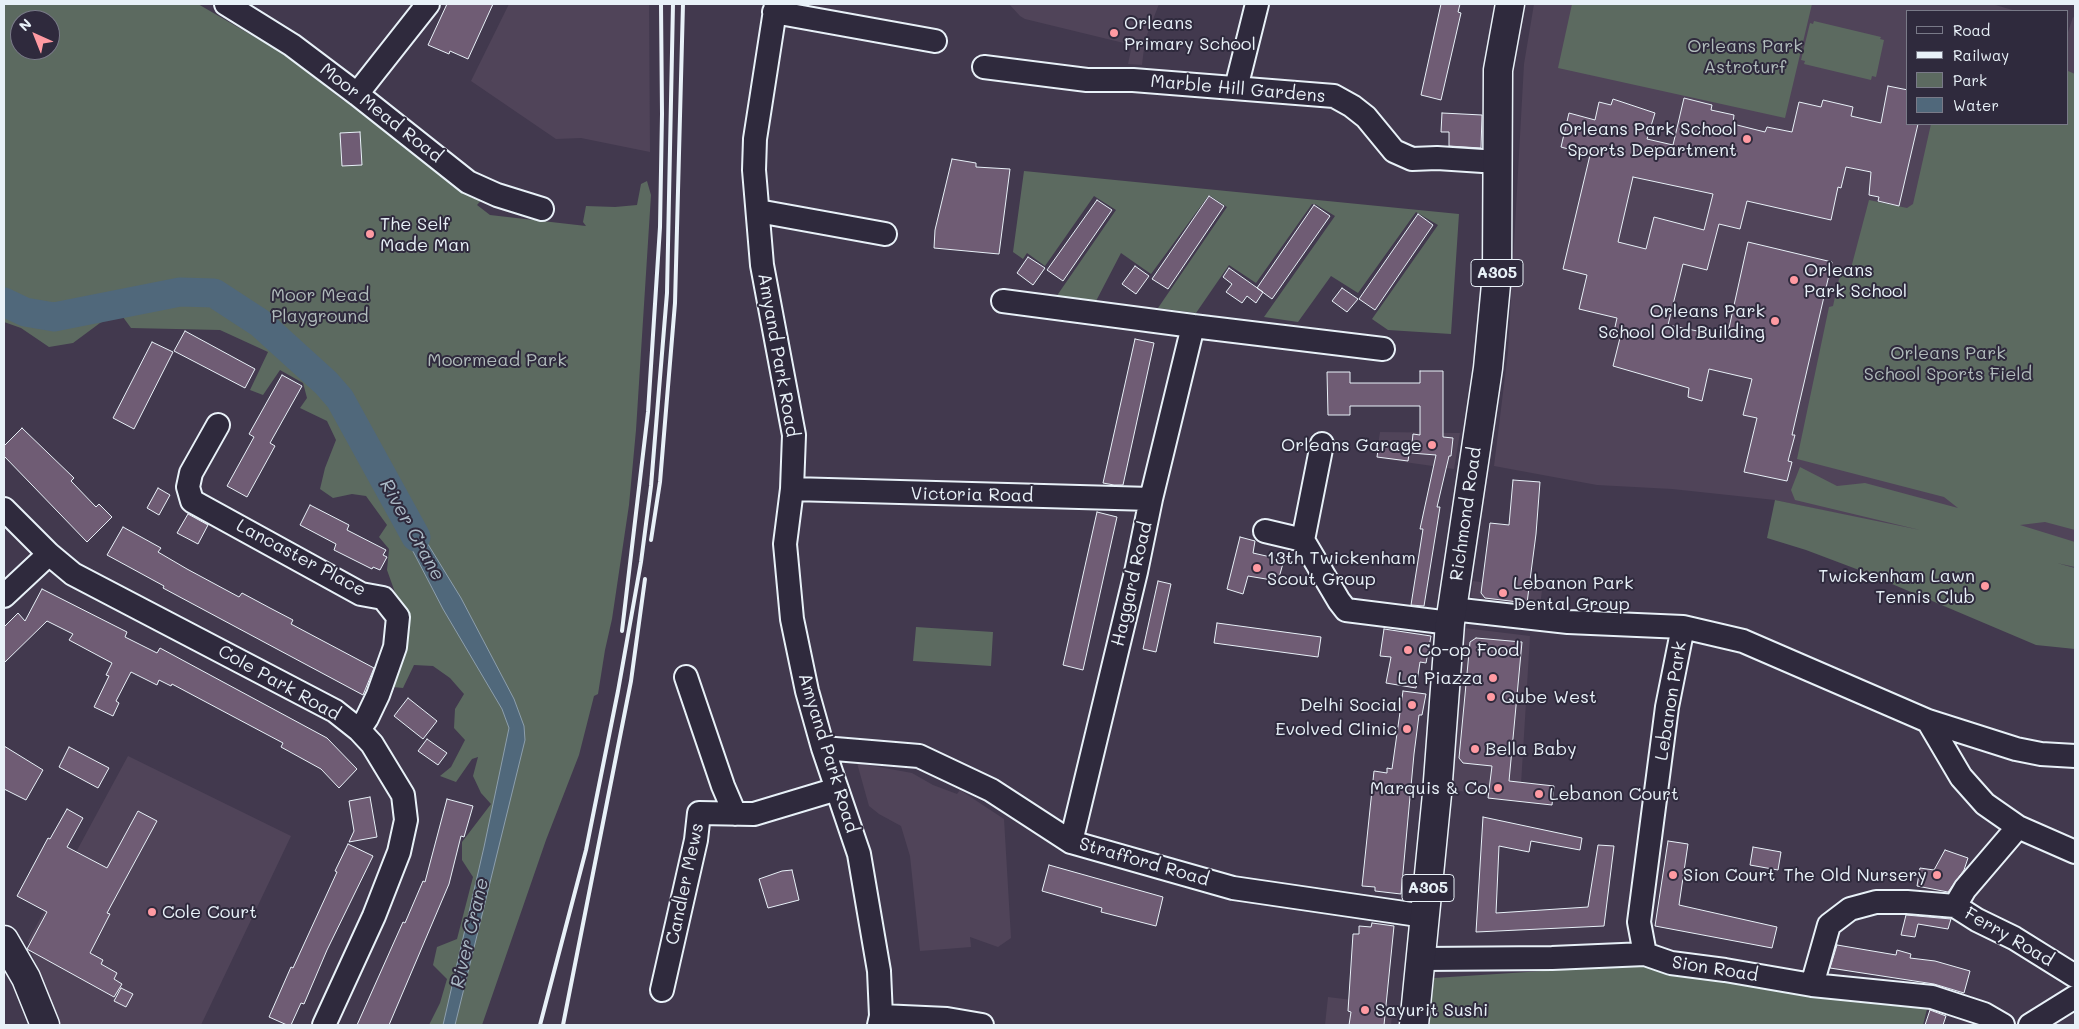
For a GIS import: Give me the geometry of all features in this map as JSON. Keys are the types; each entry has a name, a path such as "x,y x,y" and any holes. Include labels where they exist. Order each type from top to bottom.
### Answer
{"main road":[{"name":"Richmond Road","path":"1414,1025 1437,794 1451,616 1488,360 1497,274 1498,70 1510,4"},
{"path":"4,940 26,978 45,1025"}],"street":[{"path":"357,94 428,4"},
{"path":"1236,88 1256,4"},
{"name":"Moor Mead Road","path":"237,6 357,94 468,182 497,195 542,209"},
{"path":"775,8 935,41"},
{"name":"Amyand Park Road","path":"775,8 755,139 754,170 762,265 794,435 792,489 785,544 792,619 807,692 823,748 859,854 879,971 880,1021"},
{"name":"Marble Hill Gardens","path":"984,67 1087,80 1134,80 1334,96 1352,106 1366,117 1394,151 1412,159 1445,158 1498,162"},
{"path":"758,211 885,234"},
{"path":"1003,301 1383,349"},
{"name":"Haggard Road","path":"1071,842 1193,326"},
{"name":"Lancaster Place","path":"218,425 191,473 188,487 192,501 361,594 383,598 398,617 395,647 378,695 359,730"},
{"path":"1265,531 1303,540 1322,444"},
{"name":"Victoria Road","path":"792,489 1151,499"},
{"name":"Cole Park Road","path":"4,509 72,574 103,592 335,711 359,730 372,744 402,795 406,820 399,852 374,916 324,1025"},
{"name":"Lebanon Park","path":"1303,540 1346,610 1683,627 1743,641 1928,721 2016,749 2042,754 2075,756"},
{"path":"4,596 49,554"},
{"name":"Lebanon Park","path":"1645,954 1639,922 1668,707 1683,627"},
{"path":"686,677 723,786 735,814"},
{"path":"1928,721 1962,777 1985,804 2018,827 2075,852"},
{"name":"Strafford Road","path":"823,748 919,756 991,790 1071,842 1233,888 1425,916"},
{"name":"Candler Mews","path":"662,990 696,840 699,813 754,814 837,789"},
{"path":"1955,906 1965,889 2018,827"},
{"name":"Ferry Road","path":"1812,985 1829,925 1844,912 1855,906 1876,902 1907,902 1955,906 1977,920 2021,942 2075,976"},
{"name":"Sion Road","path":"1421,959 1552,958 1645,954 1670,964 1726,970 1812,985 1932,997 1984,1014 2003,1025"},
{"path":"2030,1025 2075,997"},
{"path":"880,1021 947,1019 982,1025"}],"shaded area":[{"path":"509,4 649,4 650,152 581,138 556,139 471,81"},
{"name":"Orleans Primary School","path":"1009,4 1159,4 1145,40 1142,65 1128,64 1132,45 1025,19"},
{"name":"Orleans Park School","path":"1534,4 1992,4 2013,10 1906,10 1906,125 2069,125 2069,29 2073,17 2075,18 2075,568 2025,554 1775,500 1672,489 1597,485 1494,466 1508,352 1524,64"},
{"path":"1380,432 1460,433 1454,469 1376,458"},
{"path":"1473,581 1542,590 1540,606 1471,597"},
{"path":"1464,628 1530,636 1520,801 1449,789"},
{"path":"128,756 291,836 201,1025 55,1025 28,941"},
{"path":"857,763 912,773 933,785 957,794 960,790 1004,819 1011,938 998,947 970,937 971,947 920,951 910,856 901,826 869,806"},
{"path":"1328,997 1393,1005 1391,1025 1325,1025"}],"green space":[{"name":"Moormead Park","path":"4,4 198,4 284,54 296,64 299,61 325,81 325,86 344,101 355,103 403,124 468,166 482,189 484,197 477,205 490,215 586,226 583,222 586,206 615,207 637,205 641,184 647,181 651,195 636,430 629,505 612,619 598,694 594,696 579,755 546,840 482,1025 429,1025 440,1003 447,979 433,965 437,947 457,939 473,877 462,860 462,842 491,804 481,793 473,776 478,757 472,759 456,782 440,776 451,767 465,740 454,728 455,709 464,694 450,678 433,666 414,665 403,688 393,687 398,661 402,612 387,570 389,549 379,537 387,525 366,496 352,494 333,498 320,489 325,468 336,440 327,421 300,408 307,398 303,383 280,370 263,395 250,390 268,352 220,330 131,328 120,313 100,323 73,343 49,347 21,328 4,322"},
{"name":"Orleans Park Astroturf","path":"1572,4 1812,4 1785,118 1558,68"},
{"path":"1814,21 1881,37 1880,39 1884,40 1876,77 1872,76 1871,80 1804,64 1805,61 1801,60 1810,23 1813,24"},
{"name":"Orleans Park School Sports Field","path":"2069,71 2075,74 2075,530 2045,522 2020,525 2075,542 2075,567 2057,563 2075,568 2075,649 2036,645 1859,570 1767,538 1775,500 1920,530 1795,500 1791,490 1800,467 1837,486 1865,483 1958,508 1944,497 1797,459 1829,307 1833,306 1841,270 1850,272 1869,200 1907,208 1913,204 1931,125 2069,125"},
{"path":"1024,171 1459,214 1451,334 1388,330 1372,319 1438,225 1416,212 1358,293 1331,276 1298,322 1264,317 1335,216 1315,204 1312,204 1256,283 1229,265 1196,313 1158,308 1227,207 1209,195 1151,274 1121,253 1095,303 1056,297 1116,210 1094,196 1045,266 1027,253 1023,259 1013,252"},
{"path":"916,627 993,632 991,666 913,661"},
{"path":"1652,964 1688,977 1739,981 1928,1005 1923,1025 1429,1025 1434,978"}],"water":[{"path":"402,502 461,598 514,699 524,726 525,740 455,1025 443,1025 509,728 502,709 443,609 390,507"}],"building":[{"path":"447,4 493,4 468,59 450,51 449,54 428,45"},
{"path":"1441,4 1460,4 1458,12 1461,13 1441,100 1421,95"},
{"path":"1888,86 1906,90 1906,125 1918,125 1899,206 1878,201 1879,197 1869,195 1871,172 1846,167 1841,188 1838,187 1831,220 1747,201 1740,229 1719,224 1707,270 1683,264 1668,325 1727,337 1748,242 1832,262 1792,435 1795,435 1788,461 1792,462 1787,481 1744,472 1757,418 1743,415 1752,379 1709,369 1702,401 1688,397 1689,388 1613,366 1620,338 1613,336 1617,318 1579,309 1587,275 1563,269 1590,155 1561,147 1569,113 1595,120 1599,102 1611,105 1613,99 1655,113 1647,139 1673,145 1684,98 1712,105 1711,110 1734,115 1733,124 1765,132 1767,127 1792,132 1799,102 1821,107 1823,100 1853,107 1851,116 1881,123","holes":["1633,177 1713,194 1704,230 1654,217 1646,249 1618,242"]},
{"path":"1442,113 1482,115 1481,148 1449,146 1449,132 1441,132"},
{"path":"360,132 362,165 342,166 340,133"},
{"path":"952,159 976,163 976,167 1010,169 999,254 934,248 935,230"},
{"path":"1209,196 1224,206 1168,289 1152,279"},
{"path":"1097,200 1112,210 1063,281 1047,270"},
{"path":"1314,205 1330,216 1272,299 1257,288"},
{"path":"1418,214 1433,225 1375,310 1359,299"},
{"path":"1028,257 1045,268 1033,285 1017,273"},
{"path":"1135,266 1149,276 1136,294 1122,284"},
{"path":"1229,268 1263,292 1256,303 1247,296 1242,303 1226,292 1232,284 1223,277"},
{"path":"1342,288 1358,299 1347,312 1332,301"},
{"path":"185,331 255,369 245,388 174,351"},
{"path":"1135,339 1154,343 1123,485 1103,483"},
{"path":"152,342 173,352 134,429 113,418"},
{"path":"1420,371 1443,371 1443,437 1453,438 1451,456 1449,456 1437,507 1440,507 1424,606 1411,605 1423,529 1420,529 1436,455 1411,453 1413,434 1420,435 1420,406 1350,406 1350,415 1328,415 1327,372 1350,372 1350,383 1420,383"},
{"path":"282,375 302,386 270,443 275,446 247,497 227,486 254,437 249,434"},
{"path":"22,428 74,478 71,481 96,507 99,504 112,517 87,542 4,456 4,446"},
{"path":"1379,443 1410,447 1408,461 1377,457"},
{"path":"1513,480 1540,482 1536,534 1527,603 1485,598 1481,593 1490,523 1509,525"},
{"path":"158,488 170,495 159,515 147,508"},
{"path":"310,505 349,525 347,530 386,550 383,555 387,557 380,570 373,567 372,569 334,550 336,544 300,525"},
{"path":"1097,512 1117,517 1083,670 1063,665"},
{"path":"188,514 208,525 198,544 177,533"},
{"path":"123,527 161,548 158,552 187,569 239,597 242,593 293,620 291,624 374,668 363,695 163,588 164,586 107,555"},
{"name":"13th Twickenham Scout Group","path":"1240,537 1255,541 1253,553 1284,560 1278,581 1248,576 1243,594 1227,589"},
{"path":"1158,581 1171,584 1156,652 1143,649"},
{"path":"42,589 127,632 125,637 157,653 160,648 327,738 357,769 339,788 321,769 281,747 283,743 172,684 171,686 159,680 157,685 131,672 116,701 119,703 113,716 94,707 109,676 106,675 112,663 69,640 73,634 47,621 4,663 4,627 18,613 25,621"},
{"path":"1217,623 1321,637 1318,657 1214,643"},
{"path":"1384,629 1431,636 1426,663 1420,662 1416,688 1386,683 1391,657 1380,656"},
{"path":"1476,638 1522,642 1509,781 1554,786 1552,805 1488,798 1492,766 1463,763 1459,758 1470,642"},
{"path":"1403,691 1426,694 1422,715 1419,715 1414,754 1401,894 1375,891 1375,887 1362,886 1374,771 1387,773 1387,768 1392,769"},
{"path":"408,698 437,721 423,739 394,716"},
{"path":"427,739 447,753 438,765 418,751"},
{"path":"4,746 43,770 26,800 4,789"},
{"path":"69,747 109,768 98,788 59,767"},
{"path":"370,797 377,837 349,842 354,831 349,801"},
{"path":"447,799 473,806 464,837 461,836 449,884 389,1025 357,1025 403,922 405,923 423,881 425,882"},
{"path":"67,809 83,818 67,847 107,868 138,811 157,821 107,913 110,914 90,953 103,960 101,964 117,973 114,979 122,984 114,997 27,949 47,912 17,896 48,838 50,839"},
{"path":"1483,817 1582,838 1580,850 1531,841 1529,852 1499,846 1496,913 1588,907 1598,845 1614,846 1604,926 1476,932"},
{"name":"Sion Court","path":"1668,841 1688,844 1679,905 1777,927 1772,948 1655,926"},
{"path":"348,844 373,856 327,950 304,1004 301,1003 291,1025 287,1025 269,1017 337,872 335,871"},
{"name":"Sion Court","path":"1753,847 1781,852 1778,870 1750,865"},
{"name":"The Old Nursery","path":"1945,850 1968,858 1964,870 1948,892 1917,886 1920,868 1934,870"},
{"path":"1049,865 1163,897 1156,926 1101,912 1102,908 1042,891"},
{"path":"792,870 799,900 768,908 759,879 782,871"},
{"path":"1906,915 1951,919 1948,929 1918,924 1915,937 1901,935"},
{"path":"1372,923 1394,926 1384,1025 1349,1025 1351,1012 1348,1011 1353,934 1359,934 1359,926 1371,927"},
{"path":"1837,945 1896,955 1897,950 1911,954 1910,958 1935,961 1970,971 1964,993 1934,984 1830,968"},
{"path":"121,988 133,994 126,1007 114,1001"},
{"path":"1930,1010 1946,1016 1943,1025 1925,1025"}],"waterway":[{"name":"River Crane","path":"4,302 25,312 54,317 180,292 214,293 260,323 326,383 340,399 416,537"}],"railway":[{"path":"622,631 648,412 660,227 661,4"},
{"path":"540,1025 586,850 618,691 641,562 651,486 667,293 673,4"},
{"path":"651,540 660,482 675,303 683,4"},
{"path":"563,1025 631,681 645,579"}],"place":[{"name":"Orleans Primary School","path":"1114,33"},
{"name":"Orleans Park School Sports Department","path":"1747,139"},
{"name":"The Self Made Man","path":"370,234"},
{"name":"Orleans Park School","path":"1794,280"},
{"name":"Orleans Park School Old Building","path":"1775,321"},
{"name":"Orleans Garage","path":"1432,445"},
{"name":"13th Twickenham Scout Group","path":"1257,568"},
{"name":"Twickenham Lawn Tennis Club","path":"1985,586"},
{"name":"Lebanon Park Dental Group","path":"1503,593"},
{"name":"Co-op Food","path":"1408,650"},
{"name":"La Piazza","path":"1493,678"},
{"name":"Qube West","path":"1491,697"},
{"name":"Delhi Social","path":"1412,705"},
{"name":"Evolved Clinic","path":"1407,729"},
{"name":"Bella Baby","path":"1475,749"},
{"name":"Marquis & Co","path":"1498,788"},
{"name":"Lebanon Court","path":"1539,794"},
{"name":"Sion Court","path":"1673,875"},
{"name":"The Old Nursery","path":"1937,875"},
{"name":"Cole Court","path":"152,912"},
{"name":"Sayurit Sushi","path":"1365,1010"}],"park label":[{"name":"Moor Mead Playground","path":"320,305"}]}
